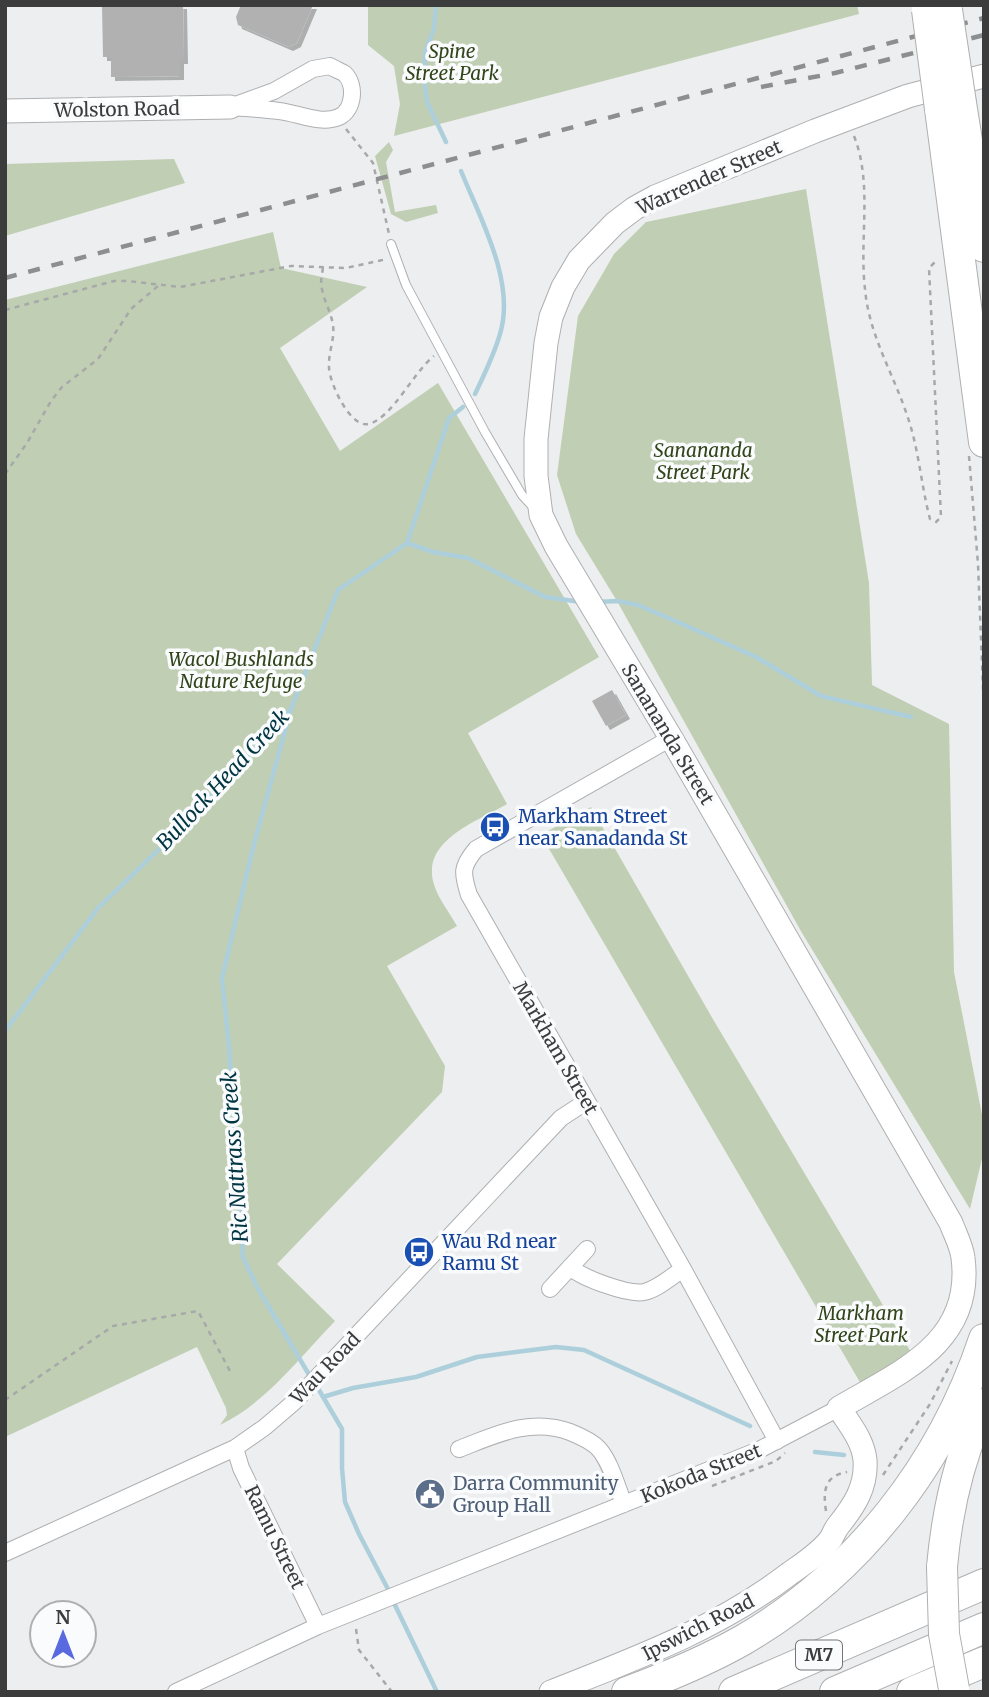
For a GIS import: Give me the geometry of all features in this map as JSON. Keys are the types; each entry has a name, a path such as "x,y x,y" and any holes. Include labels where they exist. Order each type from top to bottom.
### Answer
{"highway":[{"path":"933,7 950,106 984,247"},
{"path":"950,106 984,442"},
{"path":"627,1692 678,1672 742,1640 793,1607 834,1573 888,1516 925,1466 960,1401 984,1339"},
{"path":"954,1690 944,1634 944,1536 957,1476 984,1404"},
{"name":"M7","path":"734,1692 984,1584"},
{"name":"M7","path":"835,1692 984,1628"},
{"path":"912,1692 984,1662"}],"street":[{"name":"Wolston Road","path":"5,111 230,107 282,111 324,120 340,117 347,110 352,100 351,84 345,74 330,66 313,69 274,90 230,107"},
{"name":"Warrender Street","path":"541,515 536,477 536,439 548,330 563,287 579,260 598,239 635,208 674,189 908,96 984,76"},
{"name":"Sanananda Street","path":"541,515 581,590 671,738 951,1223"},
{"name":"Markham Street","path":"671,738 476,849 466,861 463,876 469,895 684,1269 777,1441"},
{"name":"Wau Road","path":"5,1553 235,1448 265,1427 293,1403 561,1118 587,1101"},
{"name":"Kokoda Street","path":"176,1692 318,1626 777,1441 844,1405 936,1346 952,1324 964,1287 963,1256 951,1223"},
{"path":"550,1289 587,1249"},
{"path":"570,1267 593,1280 638,1292 648,1290 684,1269"},
{"name":"Ipswich Road","path":"551,1692 670,1644 731,1614 806,1562 831,1538 841,1535 858,1517 867,1501 873,1480 870,1444 844,1405"},
{"path":"459,1449 508,1430 533,1426 561,1429 581,1436 598,1448 624,1504"},
{"name":"Ramu Street","path":"235,1448 242,1468 318,1626"}],"lane":[{"name":"Sanananda Street","path":"391,244 406,285 485,432 522,495 541,515"}],"path":[{"path":"340,117 373,163 391,244"},
{"path":"851,128 858,145 864,201 865,290 869,312 876,340 907,414 930,519 936,522 941,517 929,268 934,261 945,257"},
{"path":"5,310 114,281 180,287 291,266 346,268 395,257"},
{"path":"323,268 321,288 333,323 334,336 328,368 353,420 360,424 369,424 384,415 425,363 442,349"},
{"path":"5,474 62,387 98,359 131,309 158,286"},
{"path":"5,1401 113,1326 198,1311 231,1373"},
{"path":"885,1472 930,1404 955,1354"},
{"path":"831,1538 825,1488 836,1474 856,1471"},
{"path":"356,1629 359,1650 392,1692"}],"green space":[{"name":"Spine Street Park","path":"368,5 857,5 859,14 394,136 400,104 394,66 368,45"},
{"path":"389,142 393,150 386,162 395,212 436,205 438,213 406,222 391,214 375,156"},
{"path":"174,159 185,183 5,236 5,164"},
{"name":"Sanananda Street Park","path":"806,189 869,583 872,685 949,724 954,972 984,1125 984,1150 970,1209 802,933 617,601 576,534 557,475 578,316 614,254 646,222"},
{"name":"Wacol Bushlands Nature Refuge","path":"273,232 281,268 367,287 280,348 340,451 438,383 599,657 468,733 507,804 449,838 434,859 434,885 457,926 387,966 445,1066 442,1092 277,1264 335,1321 267,1392 237,1416 220,1425 227,1415 226,1408 197,1347 5,1437 5,300"},
{"name":"Markham Street Park","path":"591,807 714,1021 912,1354 861,1384 541,835"}],"building":[{"path":"102,5 183,5 184,60 180,60 180,76 111,77 111,57 103,57"},
{"path":"241,5 313,5 297,43 289,47 238,25 236,17"},
{"path":"612,690 626,715 606,726 592,701"}],"waterway":[{"name":"Bullock Head Creek","path":"436,5 434,29 425,52 424,80 427,102 446,142"},
{"name":"Bullock Head Creek","path":"461,171 494,251 503,293 504,314 500,334 475,394"},
{"name":"Bullock Head Creek","path":"5,1031 98,908 181,828 291,709 338,590 407,543 449,418 463,407"},
{"path":"407,543 433,552 468,558 545,597 581,602"},
{"path":"597,602 617,601 638,605 756,657 821,696 911,717"},
{"name":"Ric Nattrass Creek","path":"291,709 254,844 222,978 243,1257 257,1287 311,1378"},
{"path":"323,1397 353,1388 416,1377 477,1357 556,1347 584,1350 750,1426"},
{"name":"Ric Nattrass Creek","path":"316,1385 342,1429 345,1502 390,1593"},
{"path":"815,1452 844,1455"},
{"name":"Ric Nattrass Creek","path":"393,1601 437,1692"}],"railway":[{"path":"5,278 984,18"},
{"path":"761,87 835,73 984,35"}],"place":[{"name":"Markham Street near Sanadanda St","path":"495,827"},
{"name":"Wau Rd near Ramu St","path":"419,1252"},
{"name":"Darra Community Group Hall","path":"430,1494"}]}
